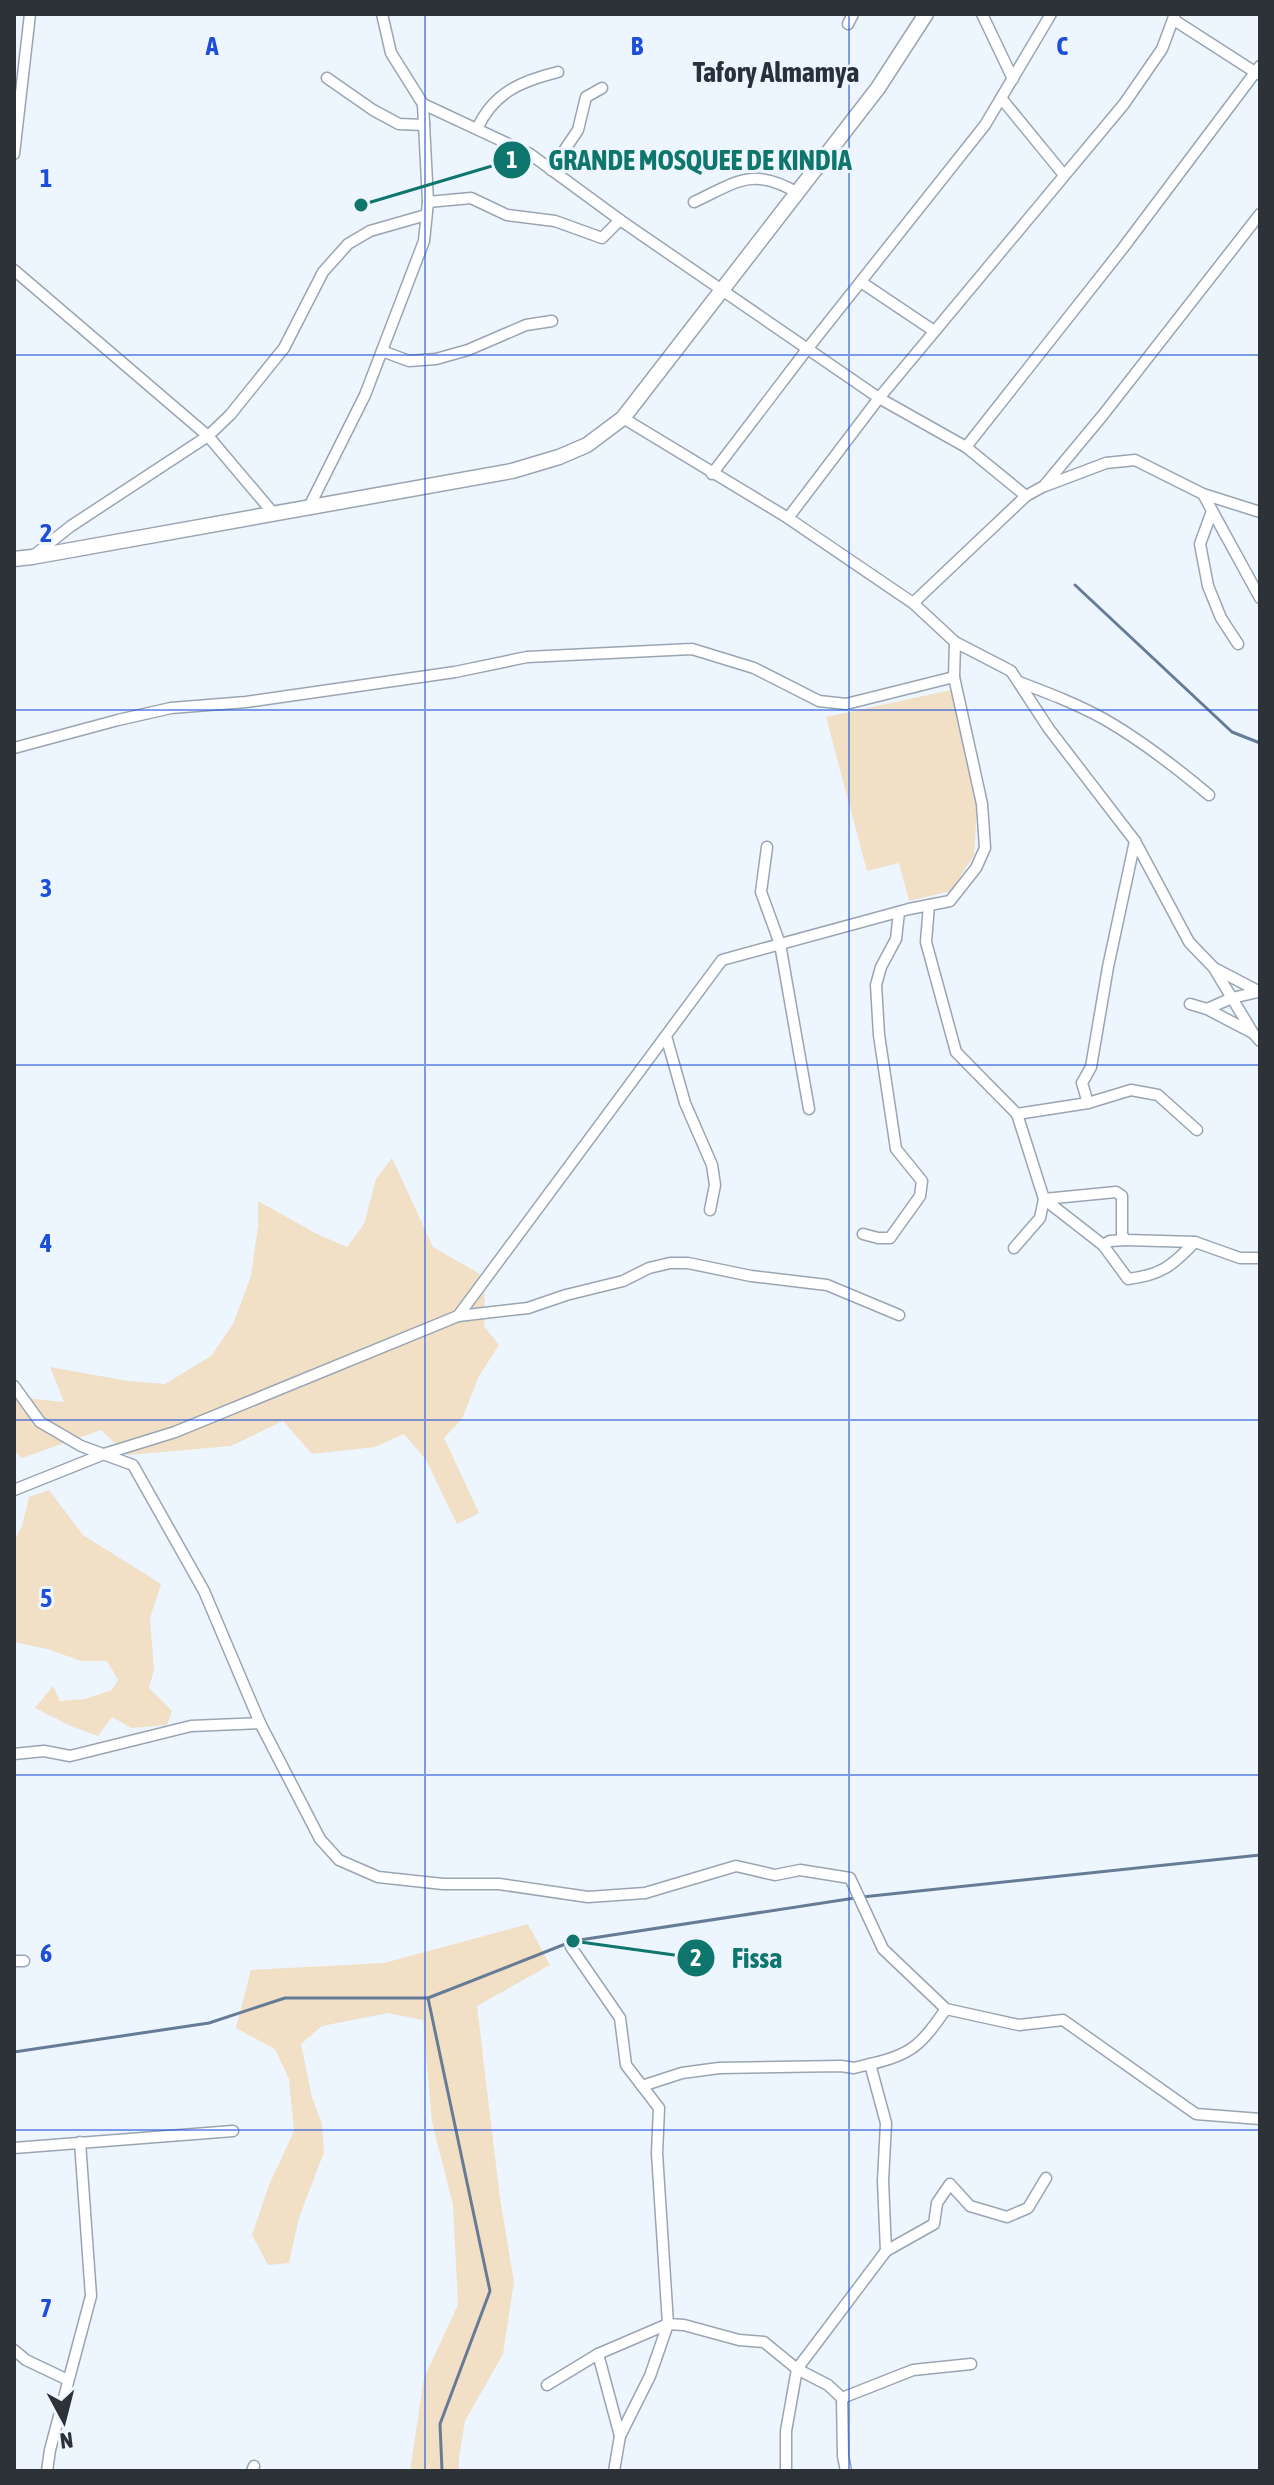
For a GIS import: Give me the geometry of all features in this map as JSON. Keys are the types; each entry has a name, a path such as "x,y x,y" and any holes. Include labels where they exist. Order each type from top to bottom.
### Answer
{"main road":[{"path":"14,559 512,471 587,445 623,418 723,291 878,88 926,14"}],"street":[{"path":"14,154 30,14"},
{"path":"309,507 365,395 424,241 428,202 423,104 391,53 382,14"},
{"path":"982,14 1013,79"},
{"path":"712,474 985,125 1051,14"},
{"path":"788,518 879,398 1124,104 1162,49 1175,17 1258,71 966,447"},
{"path":"477,129 490,105 528,80 558,72"},
{"path":"327,78 399,124 424,125"},
{"path":"551,170 578,130 586,97 602,88"},
{"path":"1001,98 1064,175"},
{"path":"423,104 530,154 620,220 879,398 966,447 1026,496"},
{"path":"694,202 745,178 778,181 798,193"},
{"path":"428,202 471,198 507,215 555,221 602,238 620,220"},
{"path":"1044,486 1260,214"},
{"path":"32,557 71,526 208,436 230,415 284,348 323,272 348,244 370,231 426,215"},
{"path":"14,270 208,436 274,514"},
{"path":"861,282 934,331"},
{"path":"382,351 409,361 436,359 468,350 526,325 552,321"},
{"path":"623,418 788,518 913,603 955,642 1011,671 1049,729 1135,841 1189,942 1214,968 1256,1037"},
{"path":"913,603 1026,496 1106,463 1135,460 1203,494 1260,512"},
{"path":"1203,494 1260,598"},
{"path":"1212,511 1200,544 1208,586 1221,618 1238,644"},
{"path":"458,1316 722,960 950,901 976,868 985,848 982,804 954,677 955,642"},
{"path":"14,748 171,708 246,702 455,672 527,657 692,649 754,668 819,701 846,704 954,677"},
{"path":"1017,681 1066,700 1107,721 1209,795"},
{"path":"1088,1103 1082,1083 1091,1067 1108,967 1135,841"},
{"path":"767,847 761,892 780,944 809,1109"},
{"path":"929,905 926,942 956,1052 1017,1114 1044,1199 1040,1218 1014,1248"},
{"path":"863,1234 890,1238 920,1196 922,1181 896,1149 879,1035 876,985 881,967 896,939 899,912"},
{"path":"1214,968 1259,992"},
{"path":"1207,1009 1232,998 1259,992"},
{"path":"1190,1004 1207,1009 1256,1037"},
{"path":"666,1036 685,1103 712,1165 715,1185 710,1210"},
{"path":"1017,1114 1088,1103 1131,1090 1158,1095 1197,1130"},
{"path":"1044,1199 1116,1192 1122,1196 1122,1235 1126,1240"},
{"path":"1044,1199 1103,1245 1128,1279 1153,1276 1195,1242"},
{"path":"1103,1245 1110,1241 1126,1240 1195,1242 1240,1258 1260,1258"},
{"path":"14,1490 104,1454 175,1432 458,1316 528,1308 623,1281 649,1268 670,1263 688,1263 751,1276 827,1285 899,1315"},
{"path":"14,1386 40,1422 81,1446 133,1465 204,1591 260,1723 320,1839 339,1860 378,1877 443,1884 499,1884 588,1897 645,1893 736,1866 775,1875 800,1870 850,1878 883,1949 946,2009 1019,2025 1063,2020 1196,2114 1260,2119"},
{"path":"14,1754 44,1751 70,1756 191,1726 260,1723"},
{"path":"571,1947 620,2018 626,2065 659,2108 657,2153 668,2324 650,2376 620,2436 614,2471"},
{"path":"642,2086 682,2073 719,2068 854,2068 893,2060 922,2042 946,2009"},
{"path":"870,2064 886,2123 883,2181 886,2251"},
{"path":"14,2148 233,2131"},
{"path":"47,2471 91,2296 80,2142"},
{"path":"786,2471 786,2431 797,2369 886,2251 934,2224 937,2203 950,2184 970,2206 1007,2217 1028,2208 1046,2178"},
{"path":"547,2385 598,2354 668,2324 684,2325 739,2340 764,2342 797,2369 828,2385 842,2398 846,2471"},
{"path":"14,2350 26,2360 68,2380"},
{"path":"598,2354 620,2436"},
{"path":"842,2398 913,2370 971,2364"}],"shaded area":[{"path":"951,690 977,808 974,855 951,891 909,901 899,863 867,871 826,717"},
{"path":"392,1158 433,1247 485,1277 484,1326 499,1345 479,1376 462,1419 444,1438 479,1513 457,1524 426,1460 404,1434 375,1447 312,1454 283,1421 231,1446 128,1455 101,1430 22,1458 14,1451 14,1397 64,1402 50,1367 128,1381 165,1384 211,1356 233,1324 251,1276 258,1201 347,1247 364,1224 376,1179"},
{"path":"49,1490 83,1535 161,1584 150,1618 154,1670 149,1688 172,1711 167,1725 132,1728 112,1717 98,1736 35,1708 53,1686 60,1701 85,1699 112,1690 118,1680 107,1661 81,1661 14,1642 14,1542 22,1526 29,1497"},
{"path":"528,1924 550,1965 477,2006 500,2198 514,2282 503,2354 465,2421 459,2471 410,2471 424,2378 458,2305 453,2205 432,2122 423,2020 388,2013 322,2026 301,2044 312,2097 322,2124 324,2152 299,2218 289,2263 268,2265 252,2235 269,2185 294,2131 289,2079 275,2049 236,2028 251,1970 384,1963"}],"waterway":[{"path":"1075,585 1232,732 1260,743"},
{"path":"862,1897 1260,1855"},
{"path":"14,2052 209,2023 285,1998 428,1998 573,1941 855,1898"},
{"path":"428,1998 490,2291 440,2424 442,2471"}],"place":[{"name":"GRANDE MOSQUEE DE KINDIA","path":"361,205"},
{"name":"Fissa","path":"573,1941"}],"district":[{"name":"Tafory Almamya","path":"776,72"}]}
